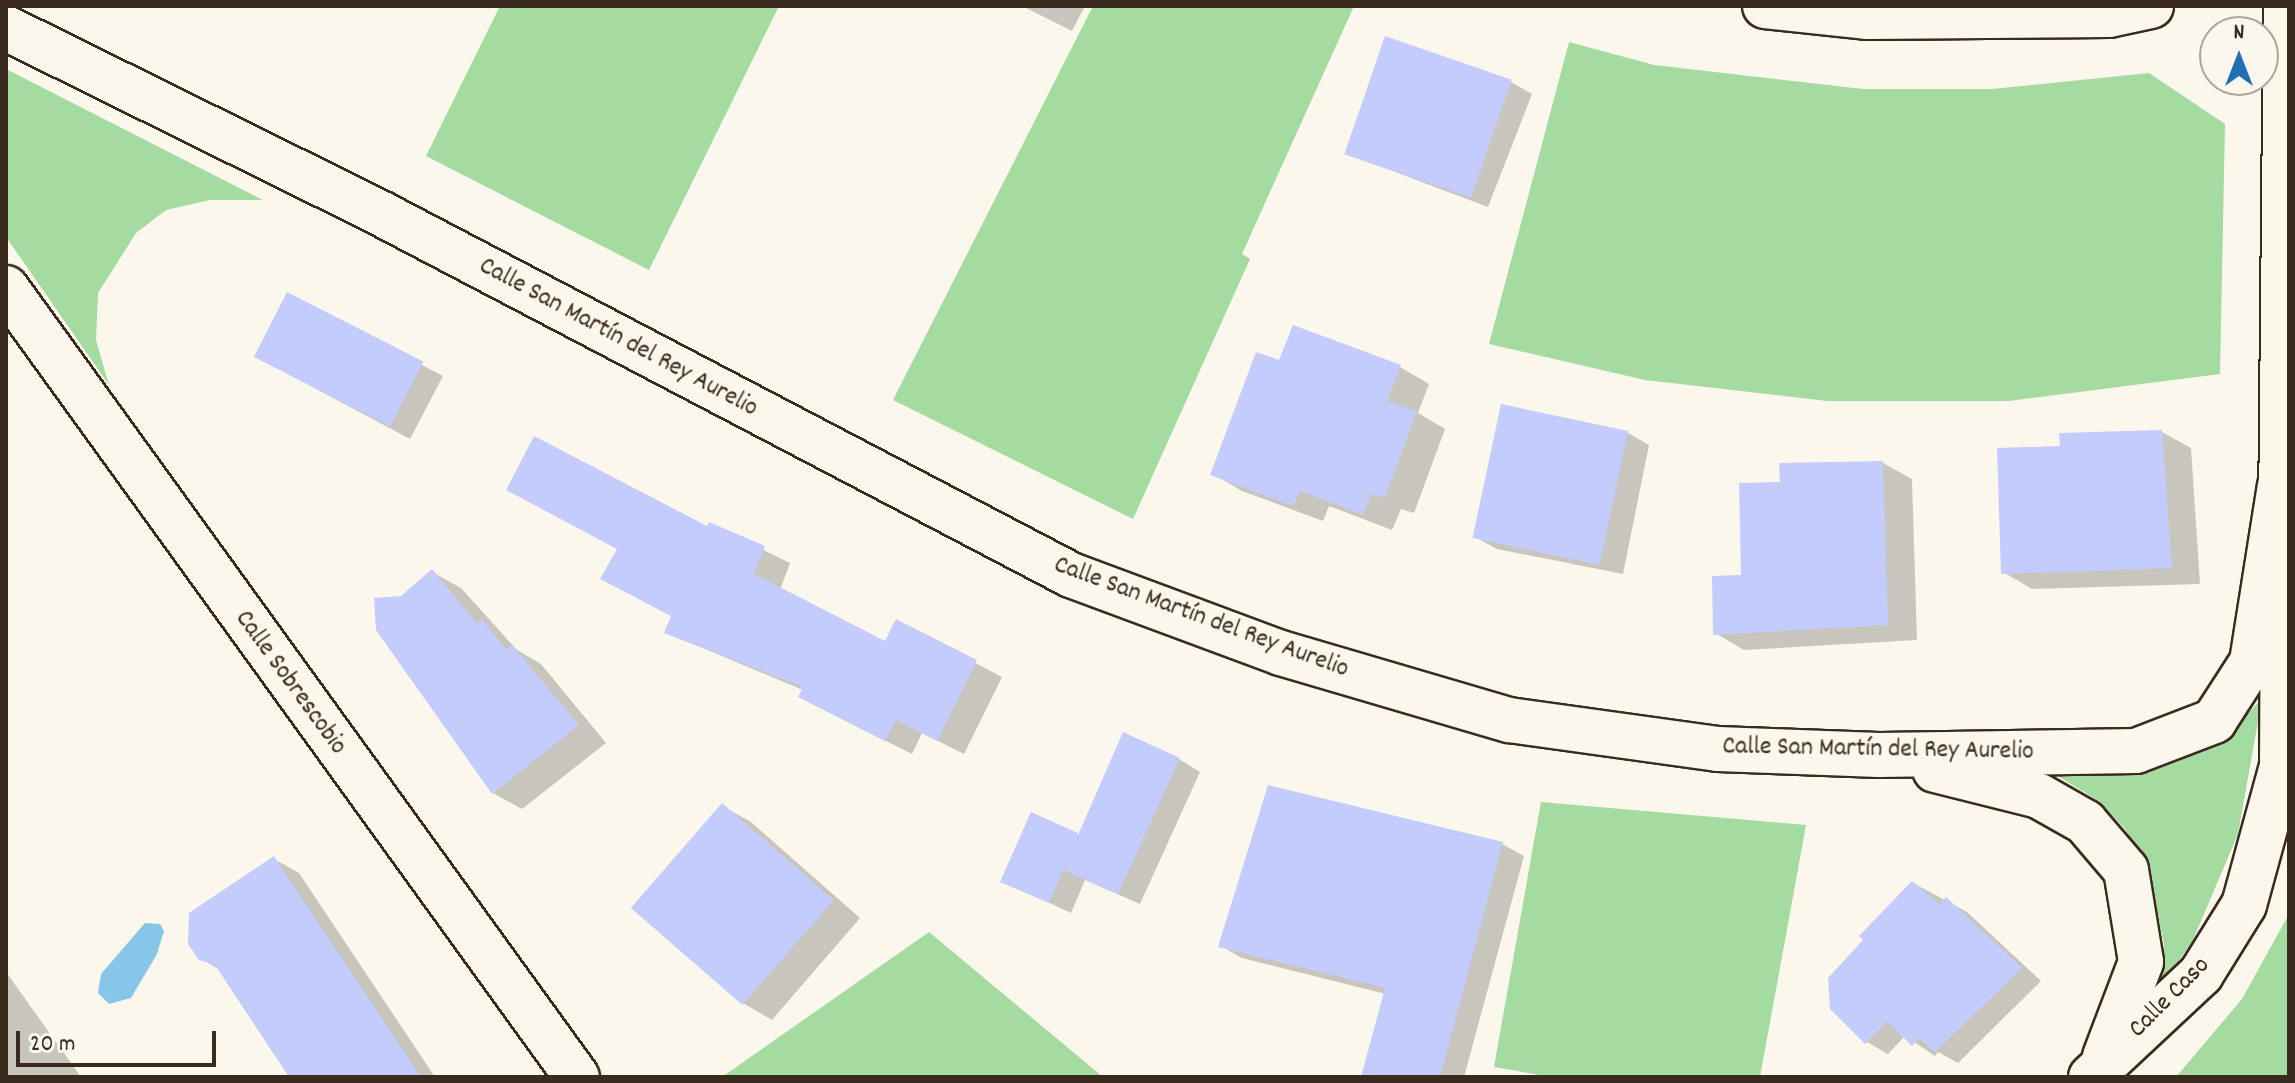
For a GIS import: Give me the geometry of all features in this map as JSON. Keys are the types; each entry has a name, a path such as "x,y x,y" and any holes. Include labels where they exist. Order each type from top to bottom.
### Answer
{"street":[{"path":"1765,6 1868,17 2109,15 2151,6"},
{"name":"Calle Caso","path":"2096,1070 2201,974 2244,905 2265,840 2282,766 2280,486 2286,6"},
{"name":"Calle San Martín del Rey Aurelio","path":"6,28 380,213 1071,575 1281,653 1509,720 1718,749 1879,755 2136,751 2214,721 2252,662 2280,486"},
{"name":"Calle Sobrescobio","path":"6,288 577,1077"},
{"path":"1879,755 2039,796 2085,822 2126,870 2141,962 2096,1070"}],"green space":[{"path":"500,6 779,6 649,270 426,156"},
{"path":"1093,6 1354,6 1242,254 1250,259 1133,519 893,400"},
{"path":"1569,42 1654,65 1863,89 1992,89 2149,73 2225,124 2220,374 2009,401 1827,401 1645,380 1489,344"},
{"path":"6,69 263,200 210,200 166,210 136,233 98,293 96,340 109,385 6,237"},
{"path":"2262,699 2238,834 2193,940 2159,990 2164,944 2147,865 2125,829 2099,801 2051,772 2157,765 2197,753 2222,739"},
{"path":"1541,802 1806,825 1760,1077 1551,1077 1494,1067"},
{"path":"2289,914 2289,1077 2176,1077 2242,999"},
{"path":"929,932 1103,1077 722,1077"}],"water":[{"path":"145,923 160,924 164,931 157,954 131,998 109,1004 98,993 101,974"}],"building":[{"path":"1385,36 1512,80 1471,198 1344,154"},
{"path":"287,292 423,361 390,427 254,357"},
{"path":"1293,325 1401,365 1387,401 1417,411 1385,498 1371,494 1363,515 1300,491 1293,506 1210,475 1256,352 1279,360"},
{"path":"1501,404 1628,431 1600,565 1473,538"},
{"path":"2162,430 2172,568 2001,574 1997,448 2060,446 2059,433"},
{"path":"534,436 707,526 709,522 765,546 754,574 885,641 896,619 977,660 937,741 896,720 885,741 798,697 803,687 664,633 671,616 600,579 617,549 506,490"},
{"path":"1883,461 1888,625 1713,635 1712,576 1741,575 1739,483 1780,482 1779,463"},
{"path":"432,569 477,624 482,619 506,650 512,645 579,725 492,794 376,630 374,598 401,596"},
{"path":"1123,732 1180,758 1118,894 1063,870 1049,903 1000,882 1031,812 1078,833 1075,842"},
{"path":"1268,785 1503,842 1440,1077 1361,1077 1385,988 1218,947"},
{"path":"722,803 834,900 743,1005 631,908"},
{"path":"274,856 421,1077 289,1077 215,965 199,960 188,944 189,913"},
{"path":"1912,881 1939,904 1946,897 2022,968 1935,1052 1919,1038 1912,1046 1887,1021 1865,1044 1830,1009 1828,978 1863,940 1859,936"}]}
